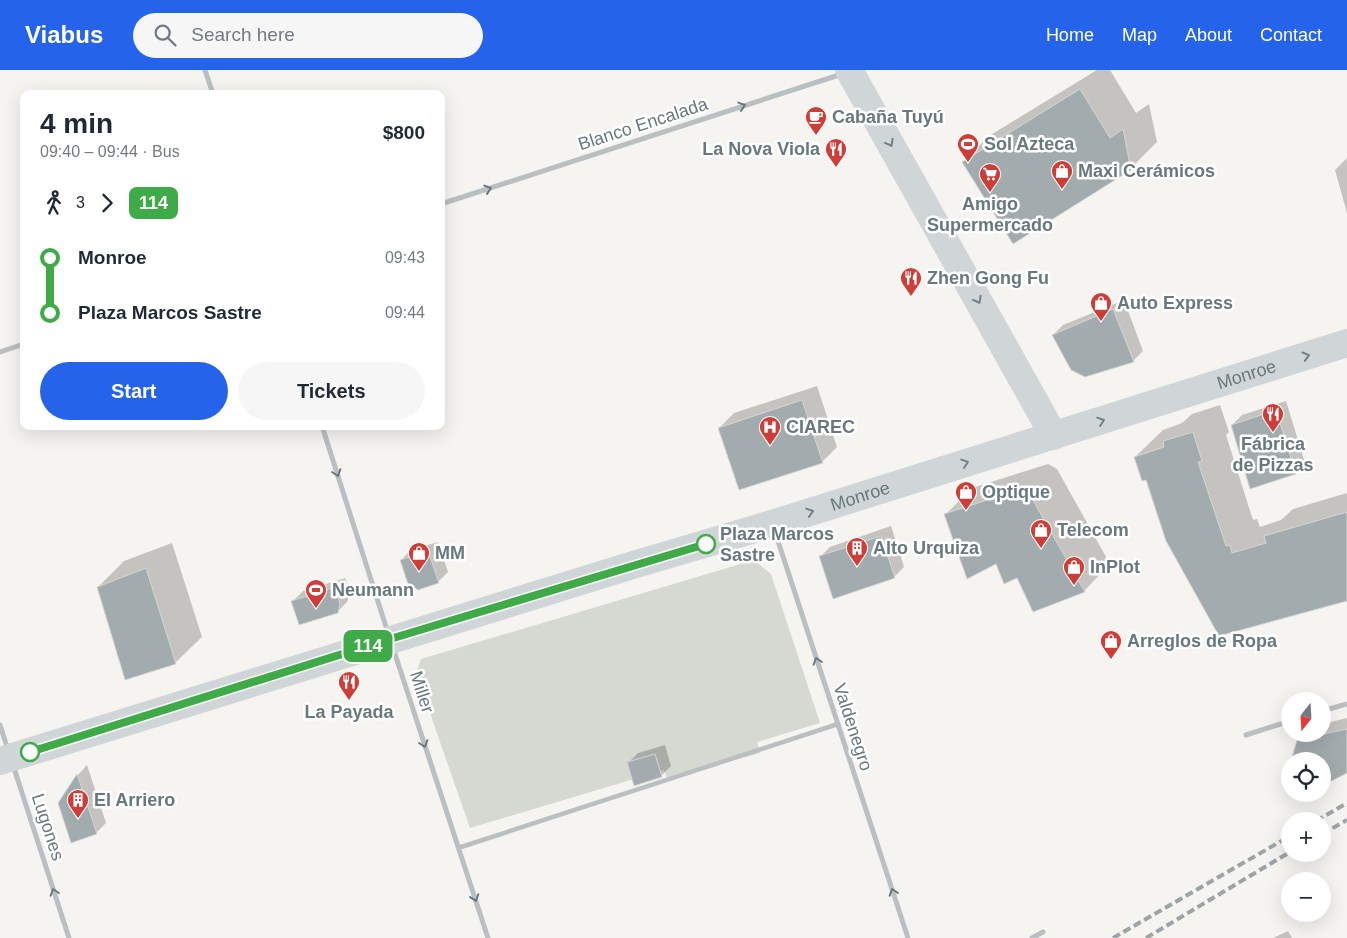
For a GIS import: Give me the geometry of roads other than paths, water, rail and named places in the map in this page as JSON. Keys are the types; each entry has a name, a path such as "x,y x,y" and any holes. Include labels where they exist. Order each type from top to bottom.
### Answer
{"main road":[{"path":"851,70 1054,436"},
{"name":"Monroe","path":"6,759 390,639 772,524 1347,343"}],"street":[{"path":"205,70 212,90"},
{"name":"Blanco Encalada","path":"445,203 851,70"},
{"path":"0,352 20,345"},
{"name":"Miller","path":"323,430 488,938"},
{"name":"Valdenegro","path":"772,524 908,938"},
{"path":"1331,708 1347,704"},
{"path":"458,848 838,724"},
{"path":"1246,735 1281,724"},
{"name":"Lugones","path":"0,725 6,759 69,938"},
{"path":"1032,938 1043,932"}],"railway":[{"path":"1331,812 1347,803"},
{"path":"1331,829 1347,820"},
{"path":"1113,938 1281,841"},
{"path":"1146,938 1281,857"}],"place":[{"name":"Cabaña Tuyú","path":"816,136"},
{"name":"Sol Azteca","path":"968,163"},
{"name":"La Nova Viola","path":"836,168"},
{"name":"Maxi Cerámicos","path":"1062,190"},
{"name":"Amigo Supermercado","path":"990,193"},
{"name":"Zhen Gong Fu","path":"911,297"},
{"name":"Auto Express","path":"1101,322"},
{"name":"Fábrica de Pizzas","path":"1273,433"},
{"name":"CIAREC","path":"770,446"},
{"name":"Optique","path":"966,511"},
{"name":"Plaza Marcos Sastre","path":"706,544"},
{"name":"Telecom","path":"1041,549"},
{"name":"Alto Urquiza","path":"857,567"},
{"name":"MM","path":"419,572"},
{"name":"InPlot","path":"1074,586"},
{"name":"Neumann","path":"316,609"},
{"name":"Arreglos de Ropa","path":"1111,660"},
{"name":"La Payada","path":"349,701"},
{"name":"El Arriero","path":"78,819"}]}
